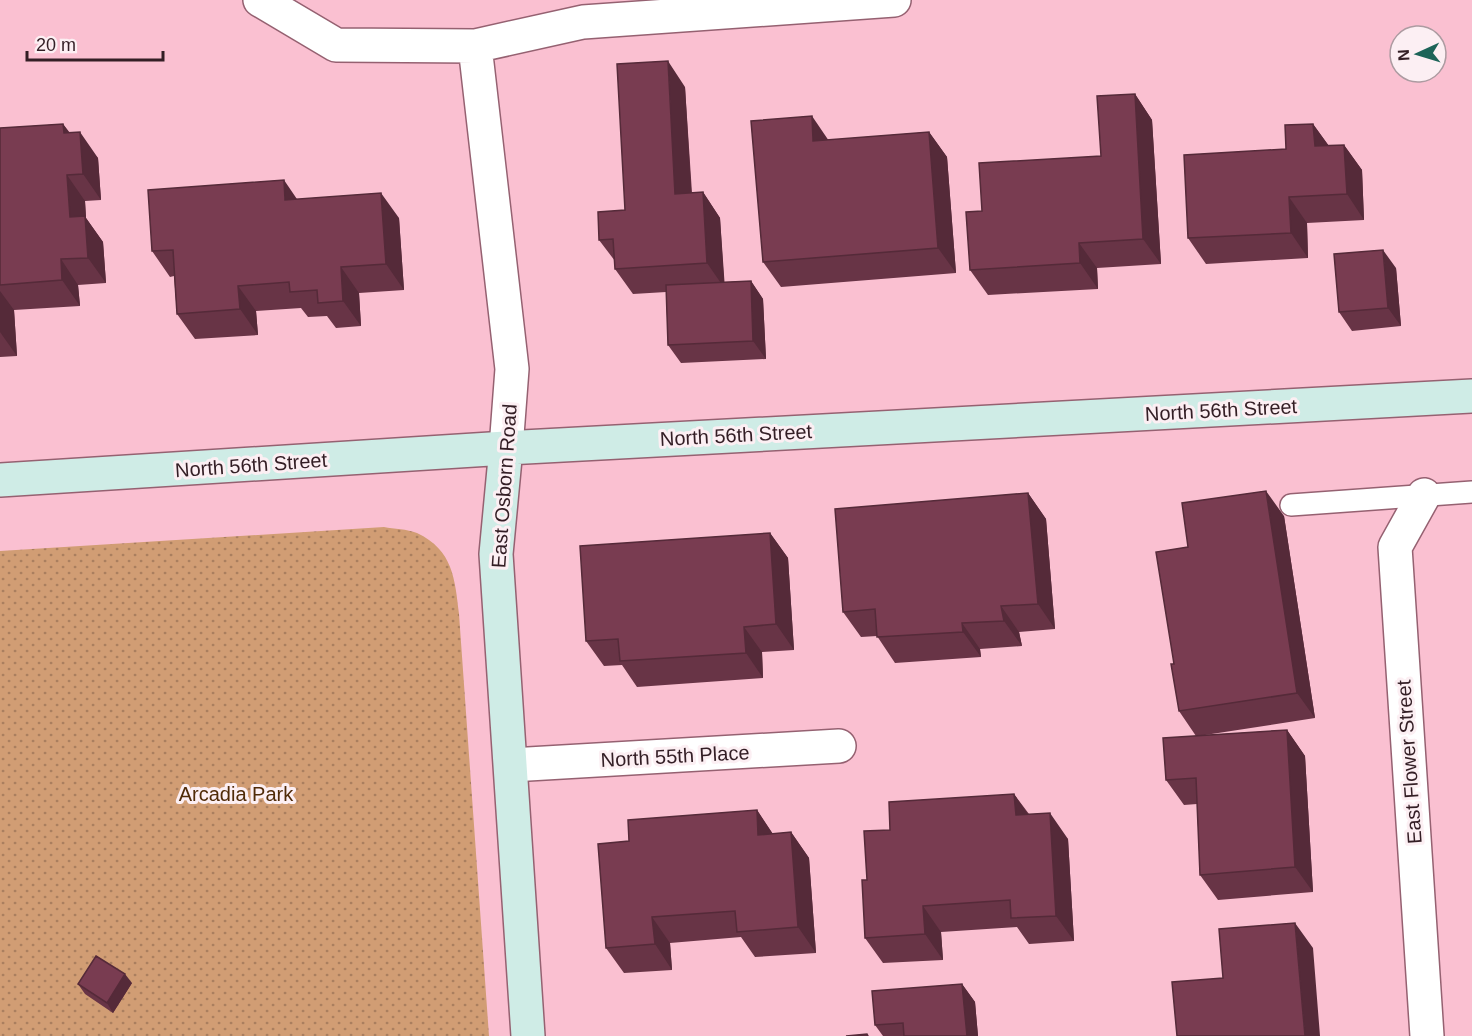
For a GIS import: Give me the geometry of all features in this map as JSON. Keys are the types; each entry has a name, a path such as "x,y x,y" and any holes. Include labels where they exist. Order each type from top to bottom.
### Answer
{"main road":[{"name":"North 56th Street","path":"0,480 506,448 1472,396"},
{"name":"East Osborn Road","path":"506,448 496,554 528,1036"}],"street":[{"path":"260,0 336,45 475,46 583,22 894,0"},
{"name":"East Osborn Road","path":"475,46 512,369 506,448"},
{"name":"East Flower Street","path":"1424,495 1395,547 1427,1036"},
{"name":"North 55th Place","path":"511,765 839,746"}],"lane":[{"path":"1291,505 1472,492"}],"green space":[{"name":"Arcadia Park","path":"384,527 417,533 429,540 445,557 456,589 489,1036 0,1036 0,551"}],"building":[{"path":"668,61 675,194 703,192 707,263 615,269 613,239 599,240 598,212 625,210 617,64"},
{"path":"1135,94 1143,239 1079,243 1080,263 970,270 966,212 982,211 979,163 1101,156 1097,96"},
{"path":"812,116 813,141 929,132 938,248 763,262 751,121"},
{"path":"63,124 64,133 80,132 83,174 67,175 70,217 85,216 88,258 61,259 62,280 0,285 0,128"},
{"path":"1313,124 1315,146 1344,145 1347,194 1289,197 1291,233 1188,238 1184,155 1286,149 1285,125"},
{"path":"284,180 285,200 381,193 386,264 341,267 343,301 318,303 317,290 290,292 289,282 238,286 240,309 177,314 173,250 152,251 148,190"},
{"path":"1383,250 1388,308 1339,312 1334,254"},
{"path":"751,281 753,341 668,345 666,285"},
{"path":"1266,491 1297,693 1179,711 1156,552 1188,547 1182,503"},
{"path":"1028,493 1038,604 1001,606 1004,621 962,623 963,632 877,637 875,609 843,612 835,509"},
{"path":"770,533 776,624 744,627 746,653 620,661 618,639 586,641 580,546"},
{"path":"1287,730 1295,867 1200,875 1196,778 1166,780 1163,738"},
{"path":"1014,794 1016,815 1050,813 1056,916 1011,918 1010,900 923,906 925,934 865,938 862,880 867,880 864,831 890,830 889,802"},
{"path":"757,810 758,835 791,832 798,927 737,932 735,911 652,917 655,944 606,948 598,844 629,841 628,820"},
{"path":"1295,923 1305,1036 1177,1036 1172,982 1223,978 1219,929"},
{"path":"96,956 125,974 107,1003 78,984"},
{"path":"962,984 967,1036 904,1036 903,1023 875,1025 872,991"}]}
